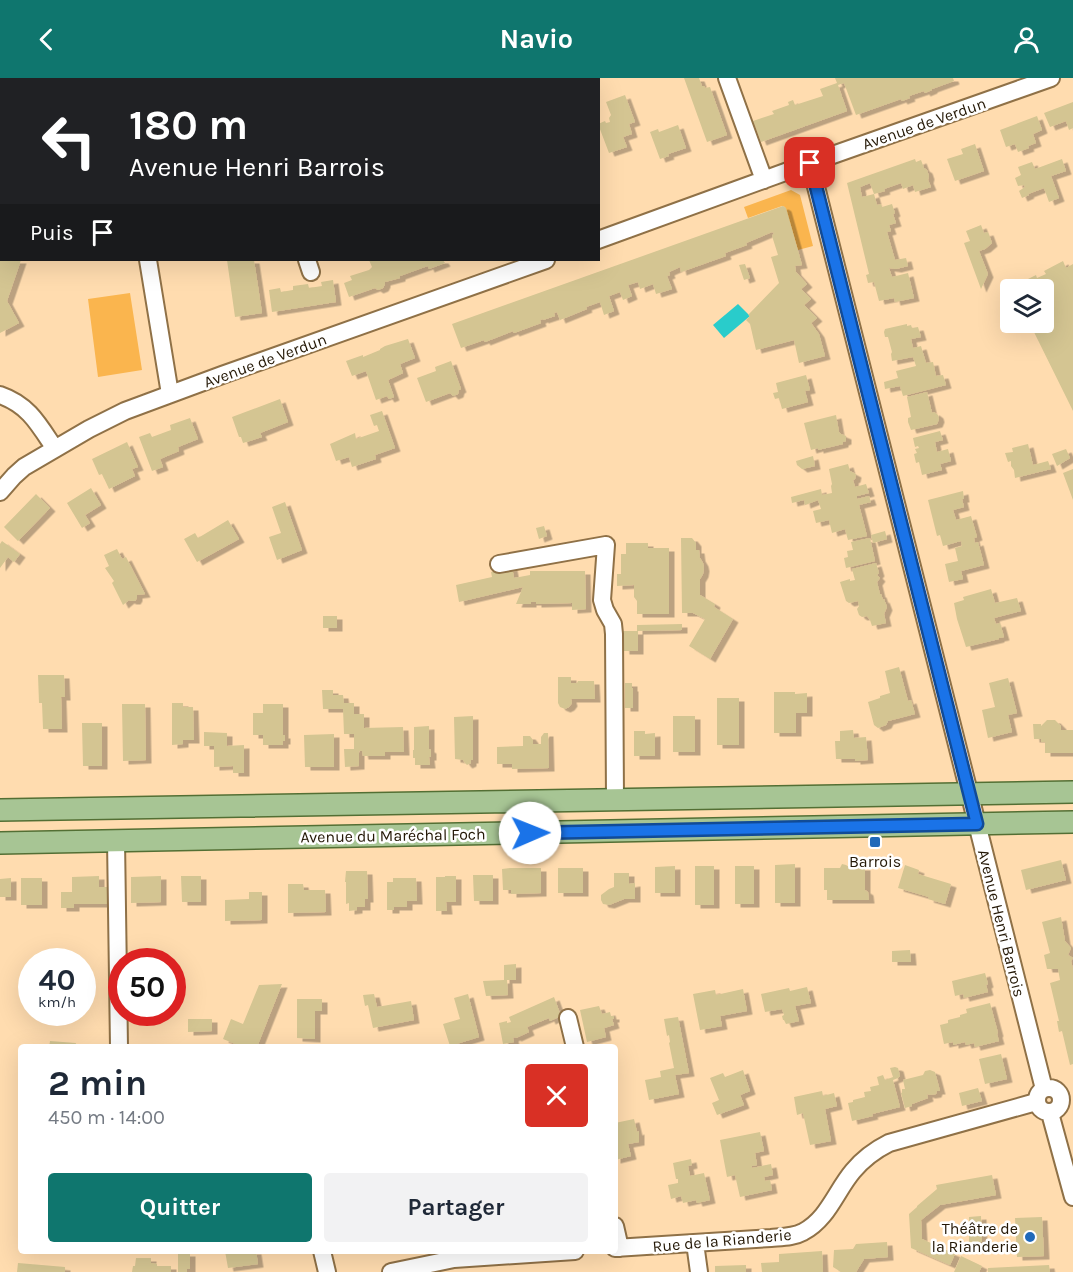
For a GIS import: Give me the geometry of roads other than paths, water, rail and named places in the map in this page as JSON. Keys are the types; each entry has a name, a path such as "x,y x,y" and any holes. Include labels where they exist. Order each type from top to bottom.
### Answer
{"main road":[{"name":"Avenue du Maréchal Foch","path":"0,810 1073,792"},
{"name":"Avenue du Maréchal Foch","path":"0,843 1073,822"}],"street":[{"path":"727,78 764,180"},
{"name":"Avenue de Verdun","path":"600,239 1050,78"},
{"name":"Avenue Henri Barrois","path":"810,163 977,824 1043,1101 1073,1197"},
{"path":"148,261 170,394"},
{"name":"Avenue de Verdun","path":"0,492 24,467 116,416 170,394 543,261"},
{"path":"0,395 16,402 32,414 55,449"},
{"path":"500,564 606,545 602,600 613,624 614,634 615,799"},
{"path":"116,840 119,1044"},
{"path":"568,1018 574,1044"},
{"path":"1043,1101 1051,1088 1067,1098"},
{"name":"Rue de la Rianderie","path":"618,1248 771,1238 796,1234 804,1231 822,1217 860,1163 889,1143 1043,1101"},
{"path":"695,1243 699,1272"},
{"path":"323,1254 327,1272"},
{"path":"390,1272 438,1262 539,1254"}],"water":[{"path":"738,304 750,316 724,338 713,325"}],"place":[{"name":"Barrois","path":"875,842"},
{"name":"Théâtre de la Rianderie","path":"1030,1237"}]}
